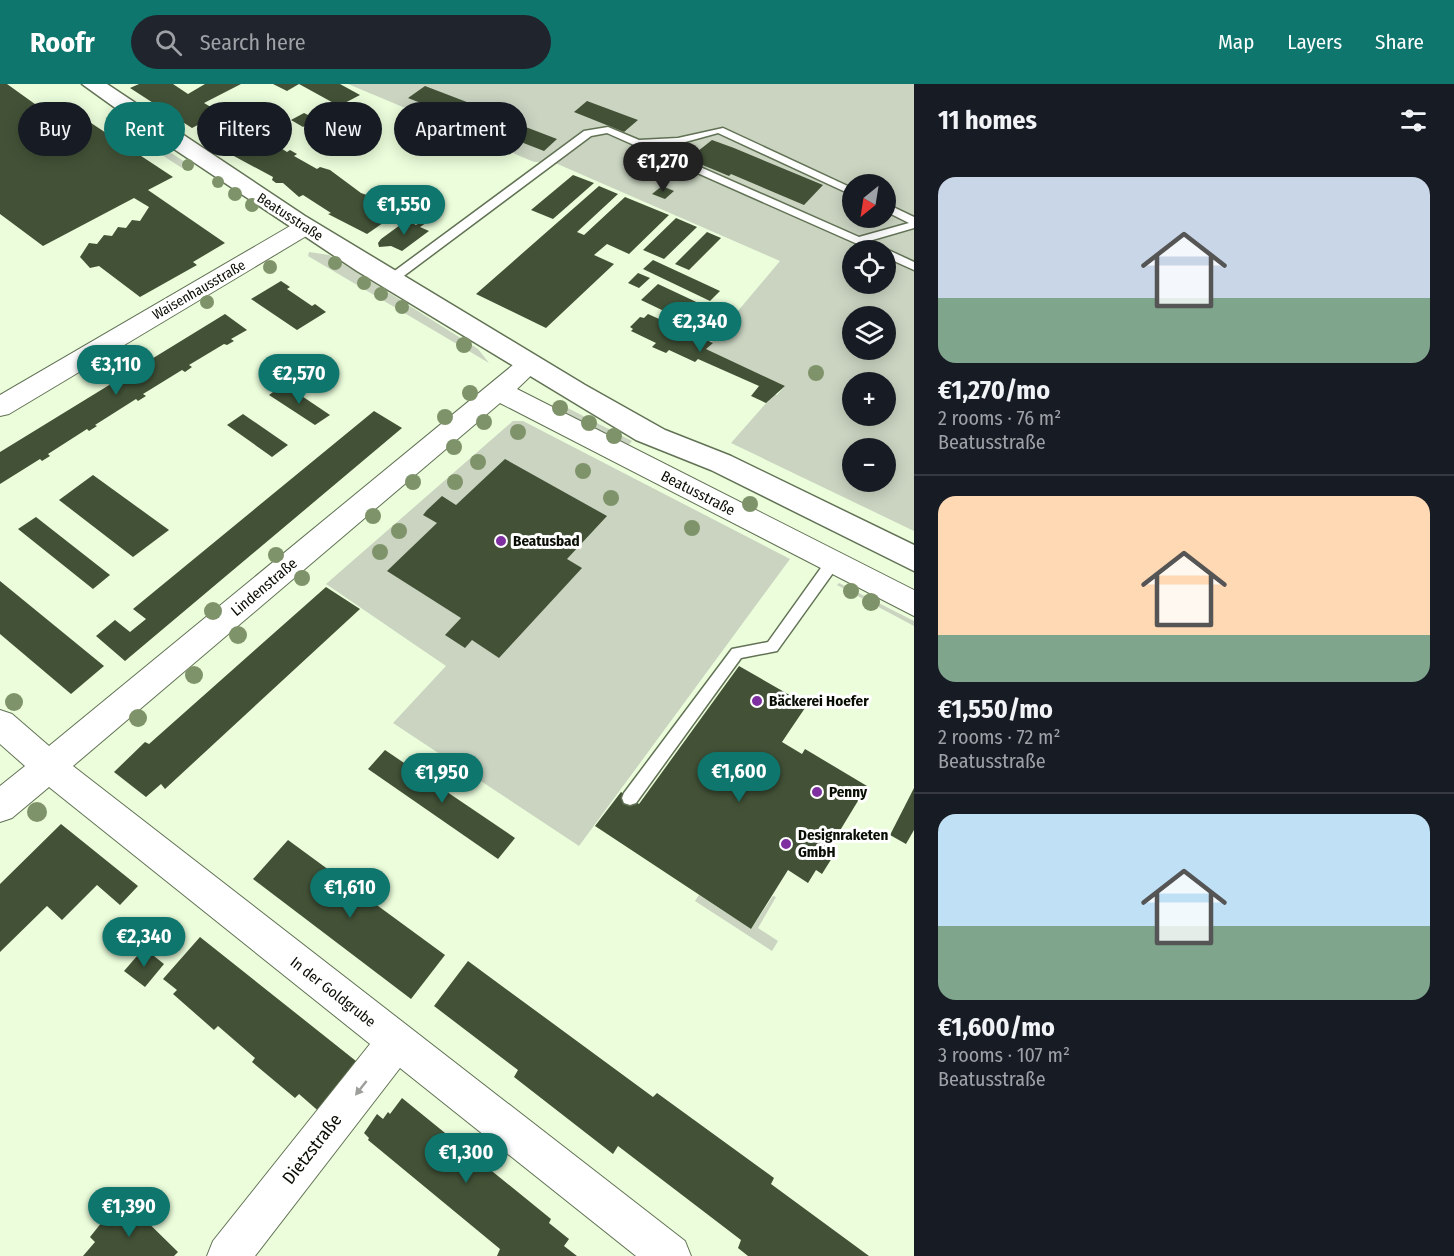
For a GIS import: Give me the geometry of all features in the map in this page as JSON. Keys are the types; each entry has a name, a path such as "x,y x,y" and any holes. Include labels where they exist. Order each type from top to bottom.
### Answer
{"street":[{"name":"Beatusstraße","path":"93,84 305,227 528,366 586,396 649,435 720,463 914,559"},
{"name":"Waisenhausstraße","path":"0,407 305,227"},
{"name":"Lindenstraße","path":"0,807 528,366"},
{"name":"Beatusstraße","path":"498,391 914,604"},
{"path":"833,562 854,529"},
{"name":"In der Goldgrube","path":"0,724 49,767 670,1256"},
{"name":"Dietzstraße","path":"228,1256 397,1041"}],"lane":[{"path":"389,281 588,133 608,130 856,240"},
{"path":"637,141 678,141 719,130 842,187"},
{"path":"896,212 914,221"},
{"path":"862,240 914,225"},
{"path":"896,258 914,266"},
{"path":"630,798 737,653 772,647 833,562"}],"green space":[{"path":"348,84 914,84 914,531 731,443 774,394 777,395 785,386 706,349 780,261 553,162 534,162 520,156 527,156 527,102 394,103"},
{"path":"163,156 176,156 194,168 185,170"},
{"path":"309,252 329,255 478,349 489,363 308,256"},
{"path":"558,403 632,441 626,448 551,410"},
{"path":"513,421 523,421 790,559 579,846 393,723 446,666 326,584"},
{"path":"839,583 914,621 914,626 837,585"},
{"path":"699,895 751,929 773,896 776,897 758,928 778,941 772,951 695,901"}],"building":[{"path":"0,84 7,84 32,102 18,102 18,156 92,156 92,124 104,132 104,156 141,156 173,177 148,190 225,243 193,262 197,265 140,297 99,266 90,268 80,257 89,243 97,244 104,235 112,236 118,227 126,228 132,220 140,221 149,207 134,198 43,246 0,214"},
{"path":"139,84 173,84 188,94 205,84 241,84 206,102 197,102 197,125 192,128 185,123 185,102 152,102 130,88"},
{"path":"273,84 299,84 287,91"},
{"path":"299,84 340,84 360,95 347,102 332,102"},
{"path":"425,86 467,102 418,102 408,98"},
{"path":"587,101 638,120 624,132 574,112"},
{"path":"304,113 304,126 303,127 292,119"},
{"path":"527,127 557,139 544,151 527,144"},
{"path":"712,140 823,185 804,205 731,174 729,176 688,159"},
{"path":"292,151 297,154 294,156 317,169 320,167 330,170 361,193 381,200 376,203 396,214 367,234 328,214 331,213 303,195 299,197 283,183 276,183 272,180 273,177 234,156 292,156"},
{"path":"573,175 594,183 553,219 531,210"},
{"path":"599,186 618,194 577,232 584,235 625,197 669,215 629,254 607,244 594,255 614,264 546,328 476,294"},
{"path":"662,186 674,191 665,199 652,194"},
{"path":"676,218 697,227 664,259 643,250"},
{"path":"407,220 416,225 422,221 426,223 420,227 429,231 402,251 391,246 379,247 378,243 381,239"},
{"path":"707,232 721,238 689,270 675,264"},
{"path":"653,260 720,291 710,301 643,269"},
{"path":"638,273 650,278 639,288 628,283"},
{"path":"281,281 290,287 287,289 312,306 315,304 326,312 297,330 251,299"},
{"path":"658,284 707,307 691,324 641,300"},
{"path":"225,314 247,330 231,339 234,341 227,345 224,344 189,365 192,367 185,372 182,370 143,394 146,396 138,401 136,399 89,431 87,429 48,454 50,456 42,461 40,459 0,484 0,452"},
{"path":"648,314 713,343 706,349 785,386 766,403 751,396 759,386 698,359 695,362 669,350 666,353 652,347 656,343 631,331 633,329 630,327 640,317 644,318"},
{"path":"284,384 330,415 315,425 269,395"},
{"path":"374,411 402,428 125,661 96,636 115,620 130,632 146,619 133,609"},
{"path":"243,414 288,445 272,457 227,425"},
{"name":"Beatusbad","path":"505,459 607,516 567,559 582,568 499,658 472,640 465,648 445,635 461,618 387,571 437,523 423,515 427,510 442,496 456,505"},
{"path":"93,475 169,530 133,557 59,500"},
{"path":"36,517 110,575 93,589 18,529"},
{"path":"0,581 104,666 71,694 0,634"},
{"path":"326,587 360,609 165,789 161,784 146,797 114,772 145,742 149,744"},
{"path":"739,666 807,705 782,742 802,754 805,749 867,786 830,847 837,850 822,874 816,870 808,883 788,870 751,929 595,826 621,792 639,804"},
{"path":"385,750 515,838 498,859 368,769"},
{"path":"914,788 914,830 906,844 890,835"},
{"path":"61,824 138,886 120,905 97,885 62,920 47,906 0,952 0,884"},
{"path":"288,840 445,955 411,999 253,879"},
{"path":"200,937 361,1065 323,1115 299,1094 295,1098 252,1062 255,1058 218,1026 214,1030 173,994 177,990 163,979"},
{"path":"144,948 164,964 145,987 124,971"},
{"path":"468,961 653,1097 657,1093 774,1178 771,1184 869,1256 748,1256 738,1248 741,1240 618,1146 613,1154 514,1077 518,1070 434,1006"},
{"path":"402,1098 551,1219 549,1223 569,1239 564,1246 577,1256 497,1256 500,1249 368,1140 369,1138 364,1133 377,1114 383,1119 388,1112 390,1114"},
{"path":"128,1203 178,1252 174,1256 83,1256 95,1242 90,1237 106,1217 111,1223"}],"place":[{"name":"Beatusbad","path":"501,541"},
{"name":"Bäckerei Hoefer","path":"757,701"},
{"name":"Penny","path":"817,792"},
{"name":"Designraketen GmbH","path":"786,844"}]}
